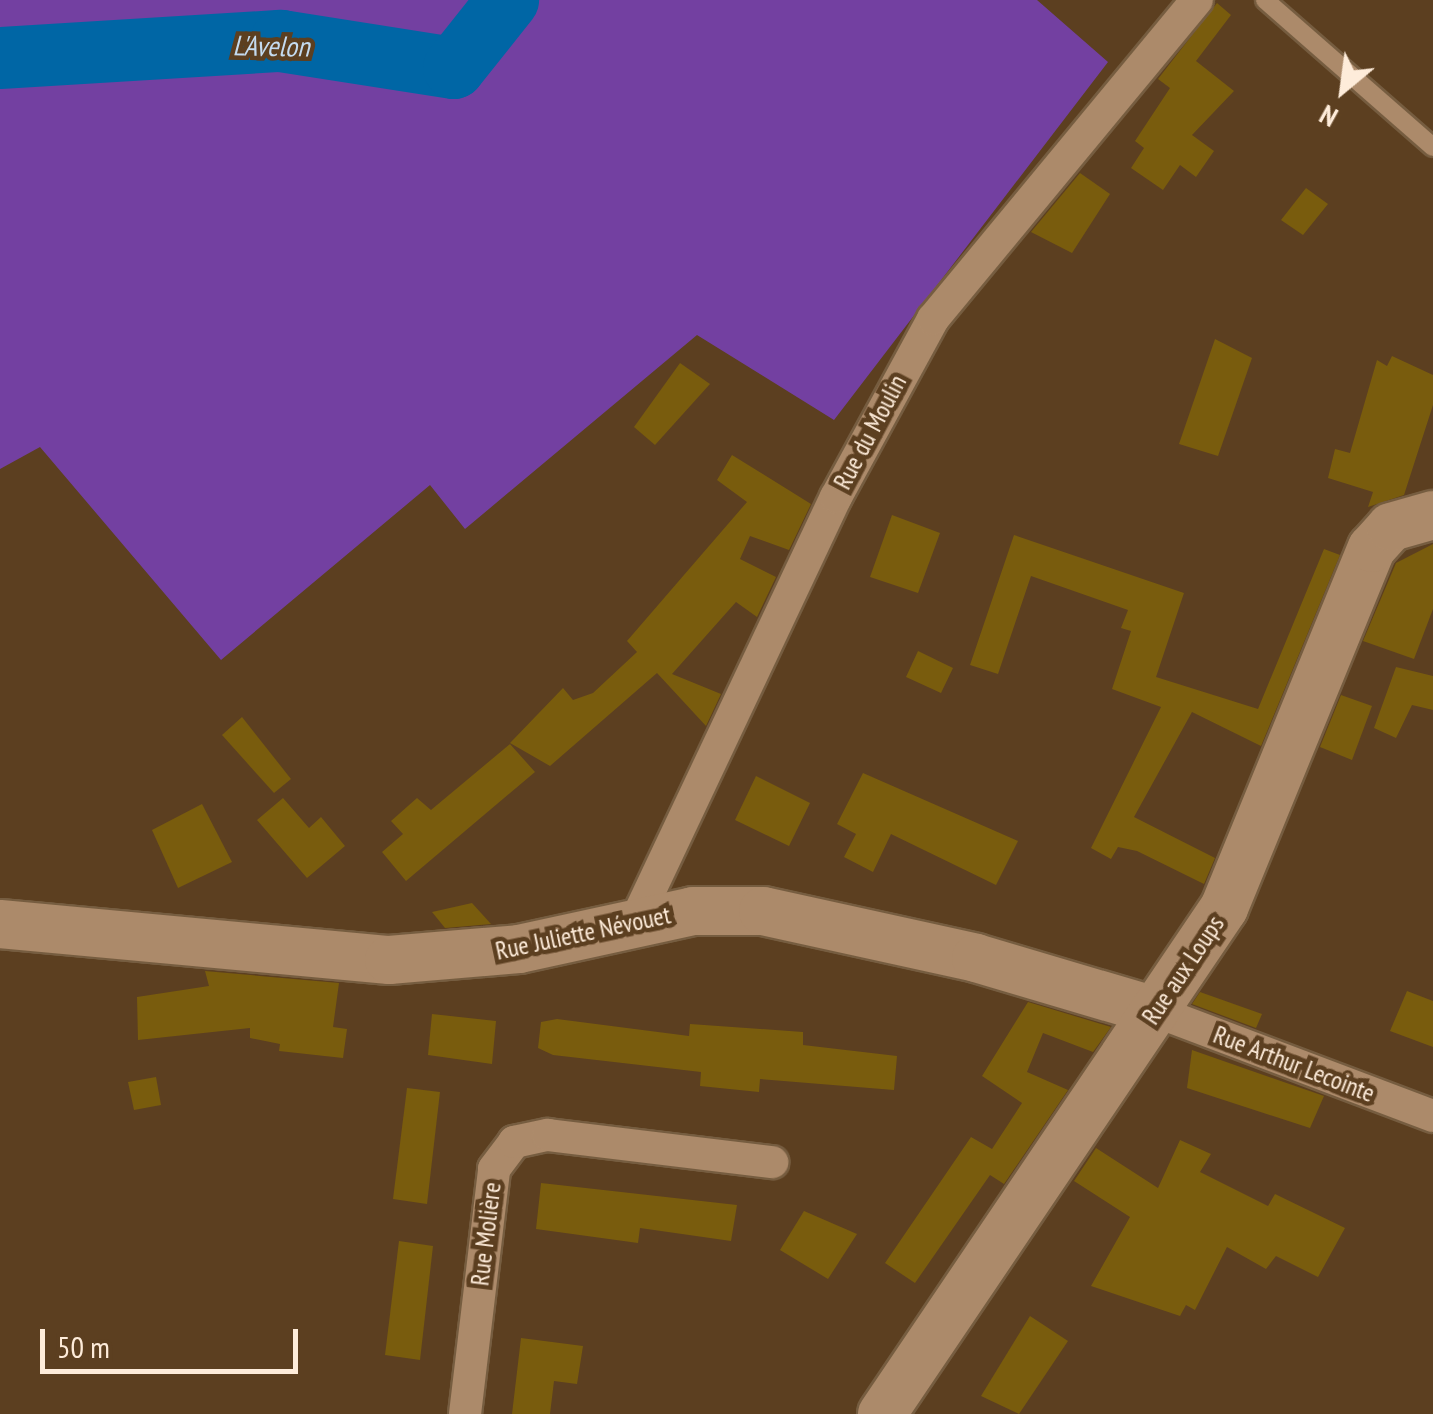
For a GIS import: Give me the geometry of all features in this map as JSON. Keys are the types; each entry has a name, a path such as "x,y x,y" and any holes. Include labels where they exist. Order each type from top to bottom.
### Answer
{"street":[{"name":"Rue du Moulin","path":"635,922 842,484 927,330 1196,0"},
{"name":"Rue aux Loups","path":"882,1414 1234,890 1372,548 1391,527 1433,515"},
{"name":"Rue Juliette Névouet","path":"0,924 390,960 518,949 635,922 763,911 976,958 1155,1011"},
{"name":"Rue Arthur Lecointe","path":"1155,1011 1433,1116"},
{"name":"Rue Molière","path":"465,1414 494,1169 514,1142 548,1135 772,1162"}],"lane":[{"path":"1265,0 1433,147"}],"shaded area":[{"path":"0,0 1037,0 1108,62 834,420 697,335 465,529 430,485 221,660 40,447 0,469"}],"building":[{"path":"1217,3 1231,15 1196,61 1234,91 1192,135 1214,151 1196,177 1180,165 1163,190 1131,168 1144,148 1135,141 1170,88 1158,79"},
{"path":"1080,173 1110,194 1072,253 1031,232"},
{"path":"1306,188 1328,204 1303,235 1281,220"},
{"path":"1215,339 1252,358 1218,456 1179,444"},
{"path":"1392,356 1433,375 1433,405 1404,495 1368,507 1373,492 1328,478 1335,449 1350,453 1377,360 1387,366"},
{"path":"680,363 710,384 655,445 634,427"},
{"path":"732,455 811,504 789,550 750,536 740,559 776,577 757,617 736,602 672,674 721,694 706,726 657,673 550,766 510,743 563,688 573,700 593,693 637,652 627,641 747,502 717,480"},
{"path":"892,515 940,533 918,593 870,577"},
{"path":"1014,535 1184,593 1156,677 1258,709 1324,549 1340,555 1261,746 1192,712 1134,817 1215,858 1204,884 1137,851 1118,847 1111,859 1091,848 1161,707 1112,689 1131,631 1121,628 1128,610 1031,576 998,674 970,665"},
{"path":"1433,544 1433,609 1414,659 1363,641 1396,563"},
{"path":"918,651 953,668 941,693 906,677"},
{"path":"1396,667 1433,676 1433,710 1412,705 1396,738 1374,728"},
{"path":"1341,695 1372,706 1352,760 1320,747"},
{"path":"242,717 291,779 274,793 222,735"},
{"path":"510,744 535,772 406,881 382,852 403,834 391,821 417,798 431,810"},
{"path":"863,773 1018,841 996,885 891,834 873,872 844,857 856,834 837,824"},
{"path":"756,776 810,803 789,846 735,820"},
{"path":"283,798 309,828 321,817 345,846 307,878 257,820"},
{"path":"202,804 232,862 178,888 152,830"},
{"path":"472,903 491,924 445,928 432,912"},
{"path":"205,971 339,983 333,1027 347,1029 343,1058 279,1051 280,1044 250,1038 250,1028 138,1040 137,997 209,986"},
{"path":"1407,991 1433,1001 1433,1047 1390,1031"},
{"path":"1200,992 1262,1014 1256,1028 1192,1004"},
{"path":"1028,1002 1111,1027 1093,1052 1043,1033 1027,1072 1068,1090 1004,1184 990,1175 915,1283 885,1263 971,1137 992,1149 1022,1103 982,1076"},
{"path":"432,1014 496,1021 492,1064 428,1055"},
{"path":"557,1019 689,1036 690,1024 803,1032 803,1045 897,1056 894,1090 760,1079 759,1092 700,1086 701,1072 553,1055 538,1048 541,1022"},
{"path":"1192,1050 1324,1096 1310,1128 1187,1088"},
{"path":"156,1077 161,1105 134,1110 128,1082"},
{"path":"407,1088 440,1092 427,1204 393,1199"},
{"path":"1180,1140 1211,1154 1200,1172 1268,1206 1275,1194 1345,1228 1318,1277 1276,1256 1266,1269 1227,1247 1195,1310 1186,1305 1180,1316 1091,1286 1130,1217 1074,1181 1096,1148 1158,1188"},
{"path":"541,1183 737,1205 731,1241 640,1228 638,1243 536,1229"},
{"path":"804,1211 857,1234 828,1279 780,1250"},
{"path":"399,1241 433,1246 420,1360 385,1355"},
{"path":"1030,1316 1068,1341 1019,1414 981,1396"},
{"path":"521,1338 583,1346 577,1384 554,1381 550,1414 512,1414"}],"waterway":[{"name":"L'Avelon","path":"0,58 281,41 454,68 508,0"}]}
